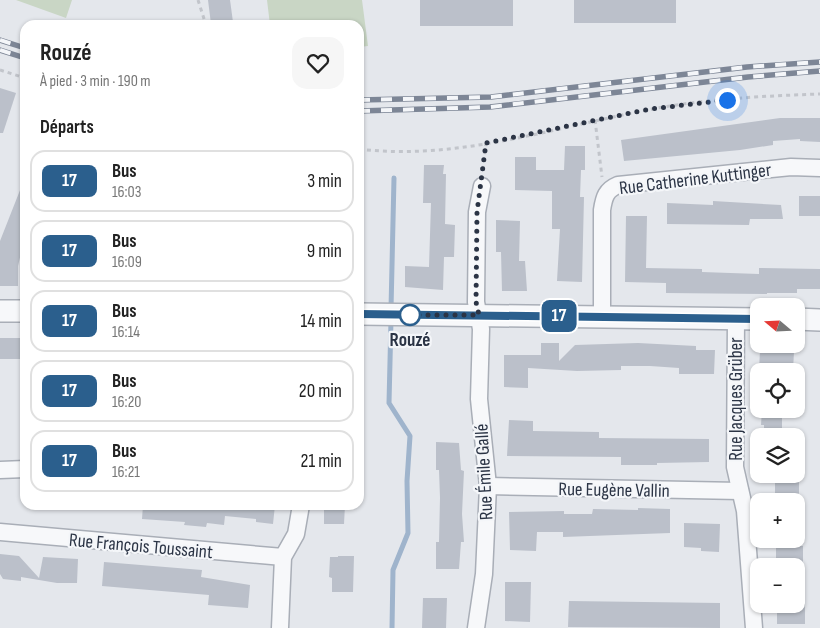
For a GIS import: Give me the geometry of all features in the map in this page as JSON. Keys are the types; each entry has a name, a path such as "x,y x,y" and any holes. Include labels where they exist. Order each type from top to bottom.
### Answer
{"street":[{"name":"Rue Catherine Kuttinger","path":"602,317 602,210 604,198 609,189 618,184 791,167 820,168"},
{"name":"Rue Émile Gallé","path":"476,628 484,574 488,486 479,399 481,329 476,302 477,212 482,186"},
{"path":"0,311 20,311"},
{"path":"366,314 750,319"},
{"name":"Rue Jacques Grüber","path":"736,318 735,467 745,511 754,628"},
{"path":"805,319 820,320"},
{"path":"2,474 20,470"},
{"name":"Rue Eugène Vallin","path":"488,486 740,491"},
{"path":"280,628 283,557 296,534 300,510"},
{"name":"Rue François Toussaint","path":"0,532 283,557"}],"path":[{"path":"198,0 204,20"},
{"path":"0,70 20,76"},
{"path":"364,150 444,150 650,109 765,96 820,94"},
{"path":"595,120 603,180 609,189"},
{"path":"482,186 486,143"}],"green space":[{"path":"16,0 72,0 66,18"},
{"path":"267,0 362,0 368,46 364,46 364,20 269,20"}],"building":[{"path":"208,0 230,0 233,20 210,20"},
{"path":"420,0 513,0 513,26 420,26"},
{"path":"574,0 676,0 676,23 574,23"},
{"path":"0,88 16,93 3,133 0,133"},
{"path":"780,118 820,118 820,142 800,141 800,139 773,141 773,145 740,150 624,161 621,140"},
{"path":"565,146 585,146 585,170 581,170 580,197 584,197 582,282 557,281 560,229 552,229 552,191 515,190 515,157 536,157 536,170 564,170"},
{"path":"424,165 444,165 443,174 446,174 445,224 455,225 454,257 444,257 443,290 405,287 405,266 429,267 431,203 423,203"},
{"path":"20,190 18,286 0,286 0,241"},
{"path":"799,196 820,196 820,216 799,216"},
{"path":"713,201 781,205 783,219 750,219 749,225 667,224 667,203 713,205"},
{"path":"626,216 647,216 646,268 702,269 702,272 759,274 759,268 820,269 820,289 797,289 797,293 767,294 666,293 666,283 625,282"},
{"path":"496,220 520,221 519,261 525,261 527,291 502,291 501,252 496,252"},
{"path":"0,338 20,338 20,359 0,359"},
{"path":"541,343 559,343 559,361 575,345 638,343 696,346 696,350 715,350 714,374 679,374 679,368 650,366 621,366 621,370 577,371 528,368 528,388 504,387 504,355 541,355"},
{"path":"760,353 794,353 793,363 759,363"},
{"path":"761,418 782,418 782,428 764,428 764,425 761,425"},
{"path":"509,420 533,421 533,431 599,432 599,438 709,439 709,462 621,465 621,457 507,456"},
{"path":"436,442 459,443 461,470 464,471 462,514 464,542 461,542 459,569 436,569 436,542 439,542 440,498 439,470 436,470"},
{"path":"775,483 799,483 799,493 775,493"},
{"path":"638,508 670,509 670,533 563,537 563,532 537,532 536,551 510,550 509,512 564,511 564,514 592,514 593,509 638,510"},
{"path":"143,510 274,510 273,524 256,522 256,519 225,516 224,525 207,523 206,527 184,525 185,522 142,519"},
{"path":"324,510 345,510 344,524 324,524"},
{"path":"684,523 720,524 719,552 701,551 701,548 684,547"},
{"path":"776,548 803,548 803,558 776,558"},
{"path":"0,554 19,556 39,578 43,557 78,559 77,583 57,583 21,577 21,581 3,579 0,574"},
{"path":"354,556 353,592 332,592 332,578 329,577 330,557"},
{"path":"104,562 202,570 201,577 250,585 248,608 208,605 209,595 102,586"},
{"path":"505,582 531,582 530,622 505,621"},
{"path":"423,598 447,598 446,628 422,628"},
{"path":"569,601 720,603 720,628 568,627"},
{"path":"777,613 805,613 805,624 777,624"}],"waterway":[{"path":"391,309 394,178"},
{"path":"391,320 389,403 410,436 407,481 408,533 393,570 392,628"}],"railway":[{"path":"0,40 20,46"},
{"path":"0,50 20,56"},
{"path":"364,100 491,97 747,67 820,62"},
{"path":"364,111 490,107 748,77 820,71"}],"bus line":[{"name":"17","path":"364,314 750,319"}],"place":[{"name":"Rouzé","path":"410,315"}],"route":[{"path":"410,315 479,315 476,302 477,212 482,186 486,143 650,109 727,100"}]}
